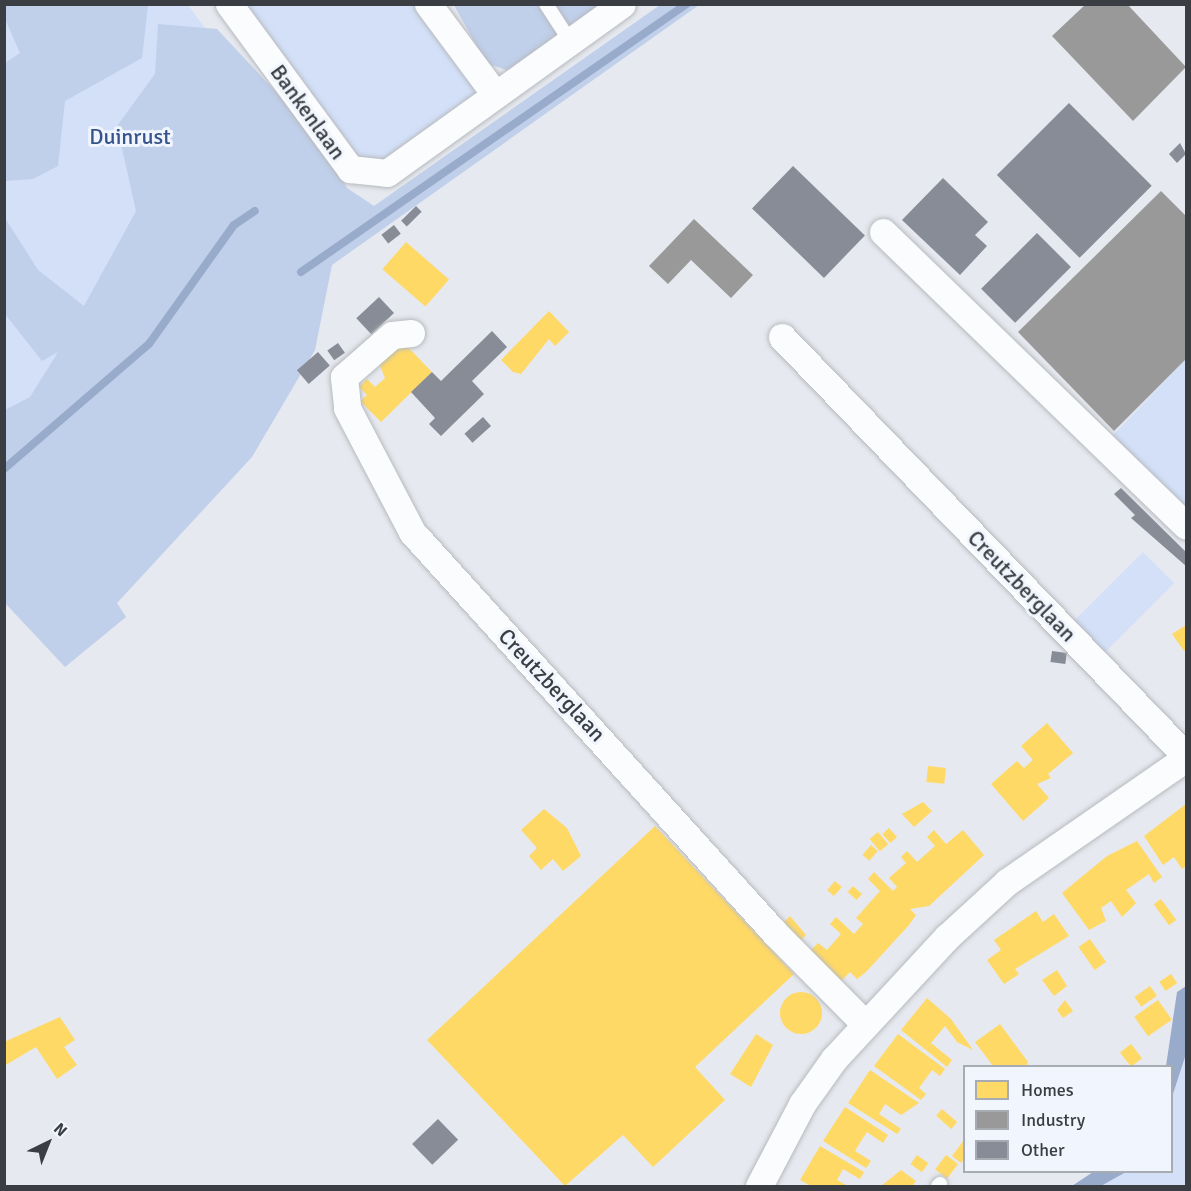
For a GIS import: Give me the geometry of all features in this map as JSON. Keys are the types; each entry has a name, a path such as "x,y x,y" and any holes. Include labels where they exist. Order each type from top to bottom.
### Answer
{"street":[{"name":"Bankenlaan","path":"229,4 350,169 387,173 494,93 622,4"},
{"path":"428,4 494,93"},
{"path":"883,232 1186,526"},
{"name":"Creutzberglaan","path":"411,333 392,335 344,377 348,408 412,532 775,933 865,1024"},
{"name":"Creutzberglaan","path":"759,1186 802,1104 865,1024 1007,882 1186,757 782,337"}],"lane":[{"path":"546,4 570,41"}],"green space":[{"path":"5,4 148,5 142,58 65,101 58,166 33,179 5,181 5,63 20,53 5,19"},
{"name":"Duinrust","path":"5,5 188,5 306,165 5,431"},
{"path":"236,5 415,5 481,93 373,170 347,150"},
{"path":"454,5 607,5 515,73 486,63"},
{"path":"660,5 699,5 332,265 315,350 252,457 117,603 126,617 65,667 5,603 5,410 30,397 58,352 42,361 5,314 5,218 38,270 84,306 136,211 117,126 155,74 158,24 217,29 316,135 347,188 374,206"},
{"path":"1186,359 1186,507 1112,436"},
{"path":"1143,552 1174,583 1100,657 1069,626"},
{"path":"1186,1054 1186,1186 1101,1186 1124,1173 1173,1173 1173,1094"}],"shaded area":[{"path":"1186,986 1186,1054 1173,1094 1173,1065 1166,1065 1177,992"},
{"path":"1092,1173 1124,1173 1101,1186 1072,1186"}],"building: Homes":[{"path":"406,242 449,279 425,307 382,269"},
{"path":"549,311 569,332 555,346 549,339 521,374 513,372 501,360"},
{"path":"400,339 432,372 381,422 360,401 367,395 359,387 367,379 375,387 385,378 378,361"},
{"path":"1186,625 1186,649 1184,651 1172,634"},
{"path":"1047,723 1073,753 1048,774 1051,778 1037,784 1049,798 1023,821 991,784 1017,761 1024,768 1033,760 1021,746"},
{"path":"928,766 946,768 944,784 926,782"},
{"path":"923,802 932,811 914,827 902,814"},
{"path":"1186,804 1186,866 1182,869 1174,857 1163,865 1144,836"},
{"path":"544,809 567,828 581,856 563,871 553,859 541,870 529,856 537,848 521,830"},
{"path":"655,826 794,974 695,1067 725,1100 653,1167 623,1135 565,1186 427,1040"},
{"path":"889,828 897,837 890,843 882,834"},
{"path":"934,830 946,844 963,830 984,855 929,906 910,909 916,915 866,972 857,979 850,972 839,983 808,953 818,943 827,950 841,934 830,924 836,917 854,934 863,924 856,918 880,891 868,879 874,872 893,891 897,887 889,878 906,863 901,857 907,851 917,862 935,846 927,837"},
{"path":"878,832 888,844 880,851 870,839"},
{"path":"1137,841 1162,877 1154,883 1149,874 1126,890 1136,903 1122,917 1111,901 1101,908 1106,921 1089,930 1062,893 1107,856"},
{"path":"871,845 878,851 869,861 862,855"},
{"path":"835,881 842,887 834,896 827,890"},
{"path":"853,886 862,894 857,900 848,892"},
{"path":"1161,899 1176,920 1169,925 1154,904"},
{"path":"1036,911 1043,922 1054,914 1069,936 1015,969 1019,974 1004,984 987,960 1001,950 994,940"},
{"path":"790,916 806,935 798,943 780,926"},
{"path":"1090,939 1106,962 1095,970 1079,947"},
{"path":"1057,970 1067,986 1054,996 1042,980"},
{"path":"1171,974 1177,983 1166,991 1159,982"},
{"path":"1150,986 1157,996 1141,1007 1134,997"},
{"path":"801,992 809,993 816,998 821,1005 821,1021 816,1028 809,1033 801,1034 793,1033 786,1028 781,1021 780,1013 781,1005 786,998 793,993"},
{"path":"927,998 951,1019 973,1050 957,1042 945,1026 931,1043 952,1060 947,1067 901,1030"},
{"path":"1065,1000 1073,1011 1063,1018 1057,1010"},
{"path":"1158,1000 1172,1020 1148,1036 1134,1017"},
{"path":"60,1017 75,1040 64,1047 77,1065 57,1079 36,1047 4,1066 4,1042"},
{"path":"1000,1024 1028,1062 1027,1065 992,1065 975,1042"},
{"path":"756,1034 773,1045 751,1087 730,1074"},
{"path":"898,1034 945,1069 940,1076 932,1070 919,1088 926,1094 921,1100 874,1066"},
{"path":"1131,1044 1142,1058 1133,1065 1130,1065 1120,1053"},
{"path":"870,1070 919,1103 901,1115 885,1104 879,1114 901,1129 897,1134 848,1103"},
{"path":"845,1107 888,1135 883,1143 867,1132 861,1141 855,1151 871,1161 866,1168 823,1141"},
{"path":"942,1109 957,1122 951,1129 936,1116"},
{"path":"963,1141 961,1163 952,1156"},
{"path":"820,1146 864,1172 860,1179 843,1169 837,1180 848,1186 811,1186 800,1180"},
{"path":"917,1155 928,1163 922,1172 911,1164"},
{"path":"946,1155 958,1164 947,1178 935,1169"},
{"path":"901,1170 916,1181 912,1186 881,1186"}],"building: Industry":[{"path":"1086,4 1127,4 1186,67 1133,121 1052,36"},
{"path":"1161,191 1186,216 1186,359 1114,431 1018,332"},
{"path":"694,219 753,275 731,298 691,260 668,284 649,266"}],"building: Other":[{"path":"1069,103 1152,186 1080,258 997,175"},
{"path":"1180,143 1186,154 1177,163 1169,154"},
{"path":"793,166 865,235 824,278 752,208"},
{"path":"943,178 988,222 975,235 987,246 960,275 902,220"},
{"path":"416,206 422,212 407,227 401,221"},
{"path":"394,225 401,234 388,244 381,235"},
{"path":"1037,233 1071,267 1015,323 981,289"},
{"path":"379,297 394,313 371,334 356,318"},
{"path":"492,331 507,347 472,381 484,394 441,436 429,424 435,418 411,392 432,372 441,381"},
{"path":"338,343 345,353 334,360 327,350"},
{"path":"318,352 330,366 309,384 297,370"},
{"path":"483,417 491,426 472,443 464,434"},
{"path":"1121,488 1186,552 1186,566 1131,518 1135,515 1114,494"},
{"path":"1052,651 1067,653 1065,664 1050,662"},
{"path":"438,1119 458,1140 432,1165 412,1144"}],"waterway":[{"path":"301,272 687,4"},
{"path":"4,469 149,344 234,225 255,211"}]}
